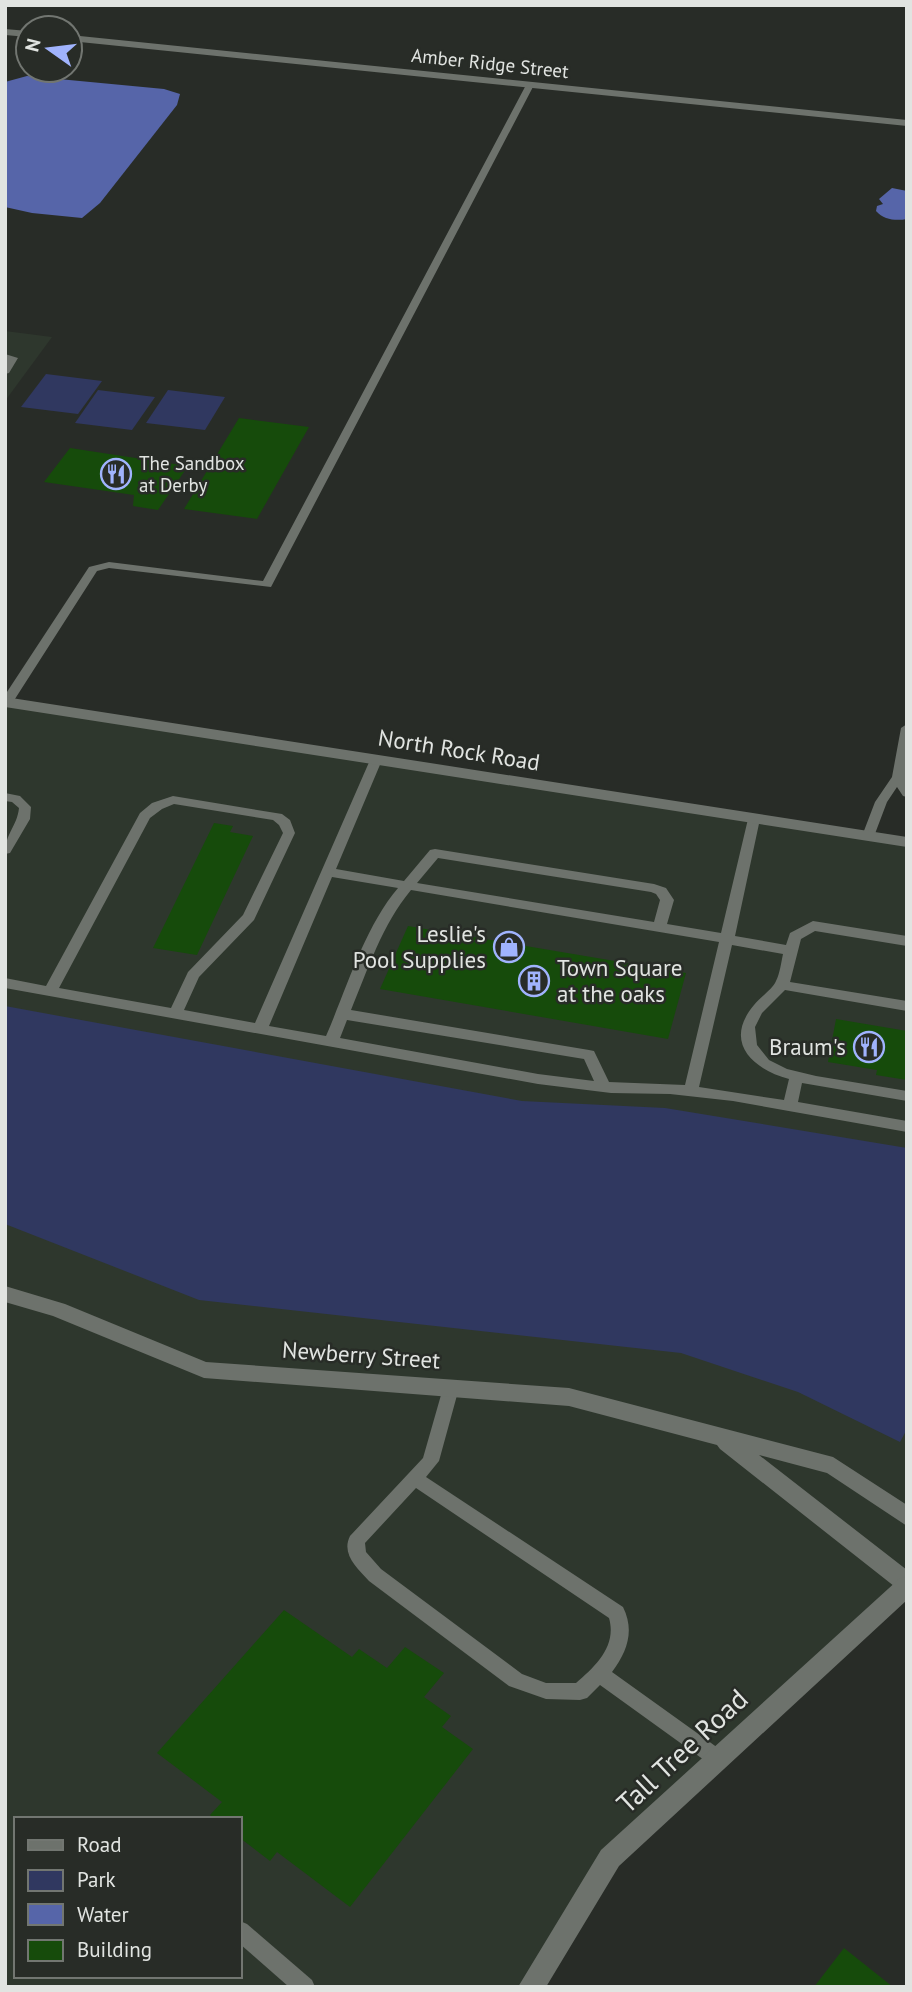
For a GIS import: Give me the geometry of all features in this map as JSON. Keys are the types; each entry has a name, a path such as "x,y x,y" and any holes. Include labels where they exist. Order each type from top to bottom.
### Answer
{"street":[{"name":"Amber Ridge Street","path":"84,39 907,123"},
{"name":"North Rock Road","path":"6,702 907,842"},
{"name":"Newberry Street","path":"5,1294 58,1310 204,1370 569,1397 833,1466 907,1517"},
{"name":"Newberry Street","path":"722,1439 907,1585"},
{"name":"Tall Tree Road","path":"531,1987 610,1858 907,1585"}],"lane":[{"path":"6,702 93,569 109,565 267,585 530,85"},
{"path":"5,358 13,358 5,371"},
{"path":"868,836 881,802 898,777 907,728"},
{"path":"260,1029 376,760"},
{"path":"898,777 907,793"},
{"path":"5,797 16,799 25,807 24,819 5,850"},
{"path":"50,991 145,816 157,806 173,800 278,817 285,823 289,833 249,917 193,975 175,1014"},
{"path":"691,1091 754,819"},
{"path":"331,1042 379,927 391,905 425,861 435,853 661,891 667,900 659,929"},
{"path":"327,872 791,951"},
{"path":"907,941 813,926 795,936 782,985 752,1016 748,1027 748,1042 755,1055 769,1067 907,1096"},
{"path":"5,983 538,1079 604,1087 691,1091 907,1127"},
{"path":"782,985 907,1006"},
{"path":"343,1014 589,1055 604,1087"},
{"path":"790,1106 797,1075"},
{"path":"414,1478 617,1613 622,1626 621,1643 600,1674 580,1692 546,1690 516,1680 375,1575 357,1555 356,1541 414,1478 430,1461 451,1388"},
{"path":"600,1674 718,1759"},
{"path":"242,1933 306,1987"}],"shaded area":[{"path":"5,331 52,337 5,401"},
{"path":"5,701 907,842 907,1586 610,1858 542,1987 5,1987"}],"green space":[{"path":"46,374 102,381 78,414 21,407"},
{"path":"98,390 155,397 132,430 75,423"},
{"path":"168,390 225,397 205,430 146,423"},
{"path":"5,1006 522,1101 665,1108 907,1148 907,1429 900,1442 798,1392 681,1353 199,1300 5,1224"}],"water":[{"path":"14,80 14,84 84,84 84,81 164,89 180,94 177,105 100,203 82,218 32,213 5,207 5,82"},
{"path":"892,188 907,191 907,219 890,219 876,211 877,206 883,204 879,199"}],"building":[{"path":"239,418 309,427 257,519 184,509"},
{"name":"The Sandbox at Derby","path":"70,448 188,466 158,510 133,506 134,495 44,482"},
{"path":"214,823 233,826 230,832 253,836 197,955 153,948"},
{"name":"Town Square at the oaks","path":"408,926 686,973 668,1039 380,989"},
{"name":"Braum's","path":"836,1019 907,1031 907,1080 876,1075 877,1070 828,1062"},
{"path":"284,1610 352,1657 359,1649 387,1668 405,1647 444,1673 424,1697 451,1716 442,1727 473,1749 350,1907 277,1852 270,1861 242,1840 242,1817 212,1817 210,1815 222,1802 157,1753"},
{"path":"844,1948 893,1987 814,1987"}],"place":[{"name":"The Sandbox at Derby","path":"116,474"},
{"name":"Leslie's Pool Supplies","path":"509,947"},
{"name":"Town Square at the oaks","path":"534,981"},
{"name":"Braum's","path":"869,1047"}]}
